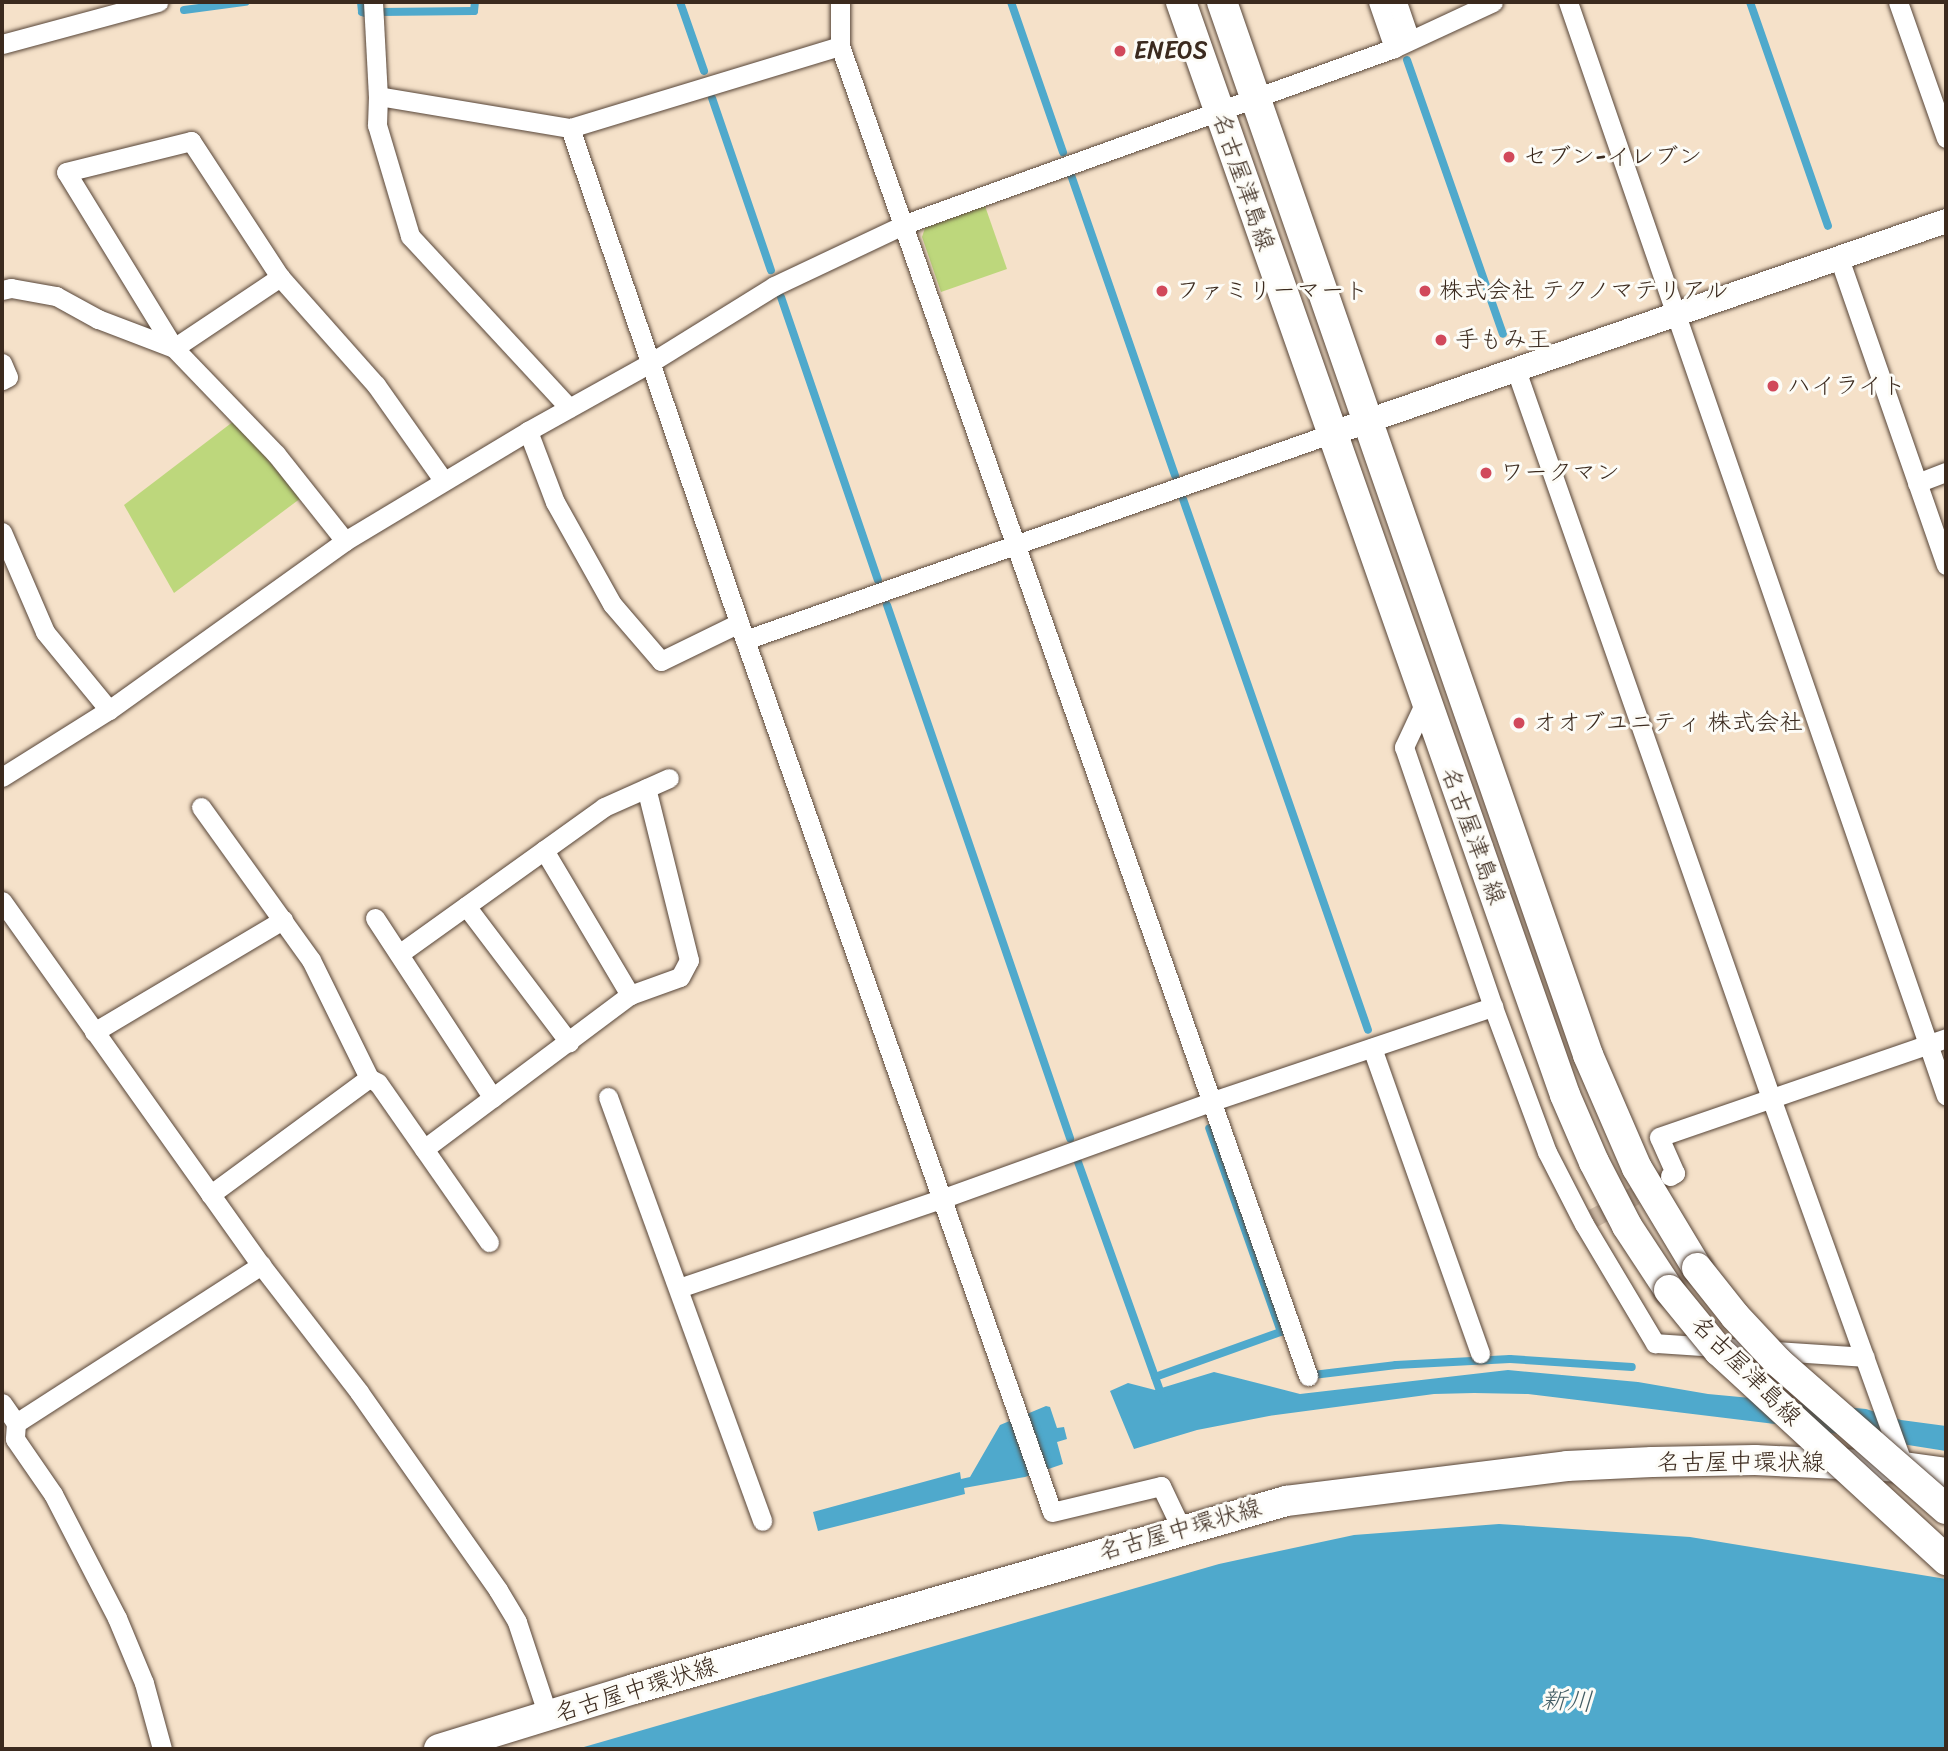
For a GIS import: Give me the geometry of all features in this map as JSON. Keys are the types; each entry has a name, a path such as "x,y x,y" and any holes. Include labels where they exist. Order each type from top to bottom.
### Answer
{"main road":[{"name":"名古屋津島線","path":"1181,2 1330,434 1564,1095 1594,1162 1627,1226 1669,1290 1719,1351 1946,1560"},
{"name":"名古屋津島線","path":"1222,2 1588,1055 1637,1168 1697,1268 1735,1316 1778,1362 1946,1510"},
{"name":"名古屋中環状線","path":"439,1749 1286,1501 1567,1466 1901,1457 1946,1473"}],"street":[{"path":"2,44 158,2"},
{"path":"373,2 377,125 410,236 569,408"},
{"path":"840,2 840,46 905,223 1015,547 1308,1377"},
{"path":"1378,2 1402,44"},
{"path":"1397,2 1402,44"},
{"path":"2,777 109,710 345,541 443,480 650,363 774,286 905,223 1402,44 1493,2"},
{"path":"1568,2 1937,1042 1946,1096"},
{"path":"1898,2 1946,138"},
{"path":"378,96 570,128 840,46"},
{"path":"570,128 742,632 1052,1512 1161,1486 1182,1530"},
{"path":"345,541 276,454 174,348 66,172 191,141 280,277 376,386 443,480"},
{"path":"528,431 555,502 612,604 662,661 742,632 1015,547 1367,421 1946,221"},
{"path":"1839,258 1946,565"},
{"path":"174,348 280,277"},
{"path":"2,290 11,288 57,296 98,319 174,348"},
{"path":"2,363 8,377 2,380"},
{"path":"1516,370 1771,1098 1901,1457"},
{"path":"1917,483 1946,472"},
{"path":"2,532 45,632 109,710"},
{"path":"1425,702 1404,747 1493,1007 1548,1152 1655,1343 1865,1357"},
{"path":"399,954 604,807 670,778"},
{"path":"424,1149 630,995 680,977 689,960 646,789"},
{"path":"201,807 311,960 369,1078 378,1083 488,1242"},
{"path":"544,850 630,995"},
{"path":"2,901 210,1195 359,1392 498,1590 517,1622 548,1716"},
{"path":"466,906 569,1042"},
{"path":"375,918 493,1098"},
{"path":"94,1032 283,920"},
{"path":"678,1288 941,1199 1210,1102 1493,1007"},
{"path":"1670,1177 1675,1173 1659,1137 1937,1042"},
{"path":"1372,1048 1480,1353"},
{"path":"210,1195 369,1078"},
{"path":"608,1097 762,1521"},
{"path":"16,1423 261,1265"},
{"path":"2,1403 16,1423 15,1439 53,1494 117,1618 144,1683 162,1749"}],"green space":[{"path":"985,206 1007,269 941,292 922,237 925,228"},
{"path":"234,421 301,498 174,593 124,505"}],"water":[{"path":"1508,1370 1638,1382 1708,1394 1866,1409 1901,1420 1946,1426 1946,1451 1775,1424 1528,1394 1474,1393 1434,1394 1269,1416 1197,1430 1134,1449 1110,1391 1128,1383 1155,1390 1214,1372 1300,1394"},
{"path":"1046,1406 1050,1407 1057,1428 1064,1427 1067,1439 1057,1442 1063,1464 1025,1477 964,1488 965,1494 818,1531 813,1512 960,1472 961,1479 970,1477 1000,1425"},
{"name":"新川","path":"1499,1524 1690,1537 1946,1579 1946,1749 577,1749 1219,1564 1354,1535"}],"waterway":[{"path":"184,10 245,2"},
{"path":"361,2 362,12 365,13"},
{"path":"379,12 474,11 475,2"},
{"path":"680,2 704,71"},
{"path":"1011,2 1063,152"},
{"path":"1750,2 1828,226"},
{"path":"1407,60 1503,334"},
{"path":"712,98 771,270"},
{"path":"1071,175 1175,475"},
{"path":"781,297 878,580"},
{"path":"1183,499 1368,1030"},
{"path":"887,605 1070,1138"},
{"path":"1155,1377 1281,1332 1209,1128"},
{"path":"1078,1162 1163,1400"},
{"path":"1311,1370 1313,1375 1396,1365 1510,1359 1632,1367"}],"tunnel":[{"path":"1593,1218 1656,1184"}],"place":[{"name":"ENEOS","path":"1120,51"},
{"name":"セブン-イレブン","path":"1509,157"},
{"name":"ファミリーマート","path":"1162,291"},
{"name":"株式会社 テクノマテリアル","path":"1425,291"},
{"name":"手もみ王","path":"1441,340"},
{"name":"ハイライト","path":"1773,386"},
{"name":"ワークマン","path":"1486,473"},
{"name":"オオブユニティ 株式会社","path":"1519,723"}]}
